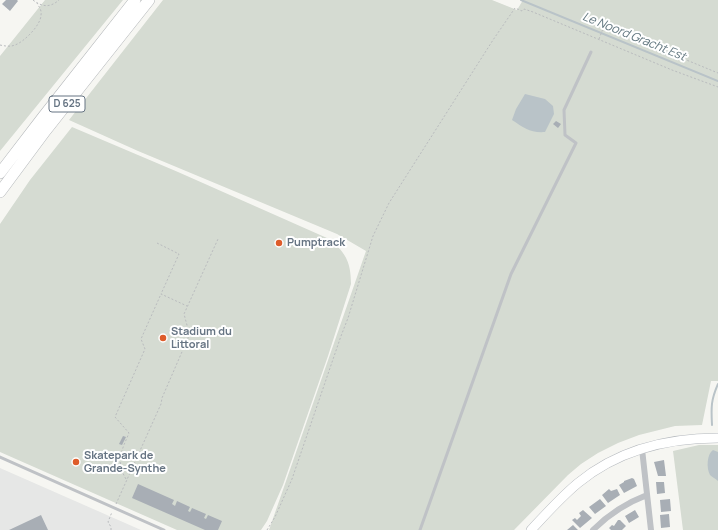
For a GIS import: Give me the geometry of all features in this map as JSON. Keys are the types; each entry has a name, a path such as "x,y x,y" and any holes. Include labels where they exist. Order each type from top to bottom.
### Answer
{"highway":[{"name":"D 625","path":"0,173 42,117 136,0"},
{"name":"D 625","path":"0,192 46,130 150,0"}],"street":[{"path":"531,530 562,498 588,475 620,457 642,449 680,440 718,438"},
{"path":"642,449 651,530"},
{"path":"593,530 615,512 647,495"}],"lane":[{"path":"420,530 511,274 576,143 565,135 564,110 591,52"},
{"path":"0,457 164,530"}],"path":[{"path":"32,0 42,6 48,6 59,0"},
{"path":"0,45 16,45 34,29 40,19 41,14 37,3"},
{"path":"267,530 278,511 292,479 348,318 373,236 389,203 515,8 522,11 524,9 533,12 599,38 672,70 718,87"},
{"path":"605,16 601,25 718,73"},
{"path":"599,38 604,26"},
{"path":"111,530 108,522 161,404 162,398 191,331 188,329 184,314 218,238"},
{"path":"127,480 122,472 120,454 129,432 115,417 145,349 141,339 179,254 157,243"},
{"path":"161,294 187,306"}],"shaded area":[{"path":"45,0 123,0 0,151 0,56"},
{"path":"163,0 492,0 517,10 523,0 718,0 718,381 711,381 702,425 675,426 639,435 598,453 568,475 514,530 269,530 366,251 337,234 138,151 69,120"},
{"path":"525,94 545,99 553,106 554,114 545,132 531,131 512,120 516,109"},
{"name":"Stadium du Littoral","path":"72,127 327,238 343,252 346,257 350,269 351,284 328,356 283,485 267,521 261,530 177,530 0,452 0,224 30,180"},
{"path":"699,445 718,445 718,530 683,530 673,451"},
{"path":"713,450 718,452 718,481 710,475 708,469 708,458"},
{"path":"0,468 141,530 0,530"}],"building":[{"path":"6,0 18,1 10,11 2,4"},
{"path":"556,121 561,124 558,128 553,124"},
{"path":"123,436 126,437 122,445 119,444"},
{"path":"664,460 666,476 658,476 654,462"},
{"path":"632,478 637,486 624,493 619,485"},
{"path":"656,482 664,482 665,493 657,494"},
{"path":"138,484 174,500 172,504 175,506 177,501 190,507 188,511 190,512 192,508 206,514 204,518 206,519 208,515 222,521 218,530 205,530 132,498"},
{"path":"609,489 611,491 617,489 620,495 608,503 602,495"},
{"path":"600,499 606,506 595,514 589,507"},
{"path":"670,499 671,511 661,512 660,500"},
{"path":"583,510 592,518 580,528 572,520 575,518 577,520 581,516 579,513"},
{"path":"635,510 639,517 629,523 625,516"},
{"path":"669,514 670,527 661,528 660,515"},
{"path":"41,515 48,530 9,530"},
{"path":"618,520 626,526 622,530 611,530 609,528 612,525 614,526"},
{"path":"573,525 578,530 567,530"}],"waterway":[{"name":"Le Noord Gracht Est","path":"521,0 718,81"},
{"path":"712,425 712,404 718,384"}],"place":[{"name":"Pumptrack","path":"279,243"},
{"name":"Stadium du Littoral","path":"163,338"},
{"name":"Skatepark de Grande-Synthe","path":"76,462"}]}
